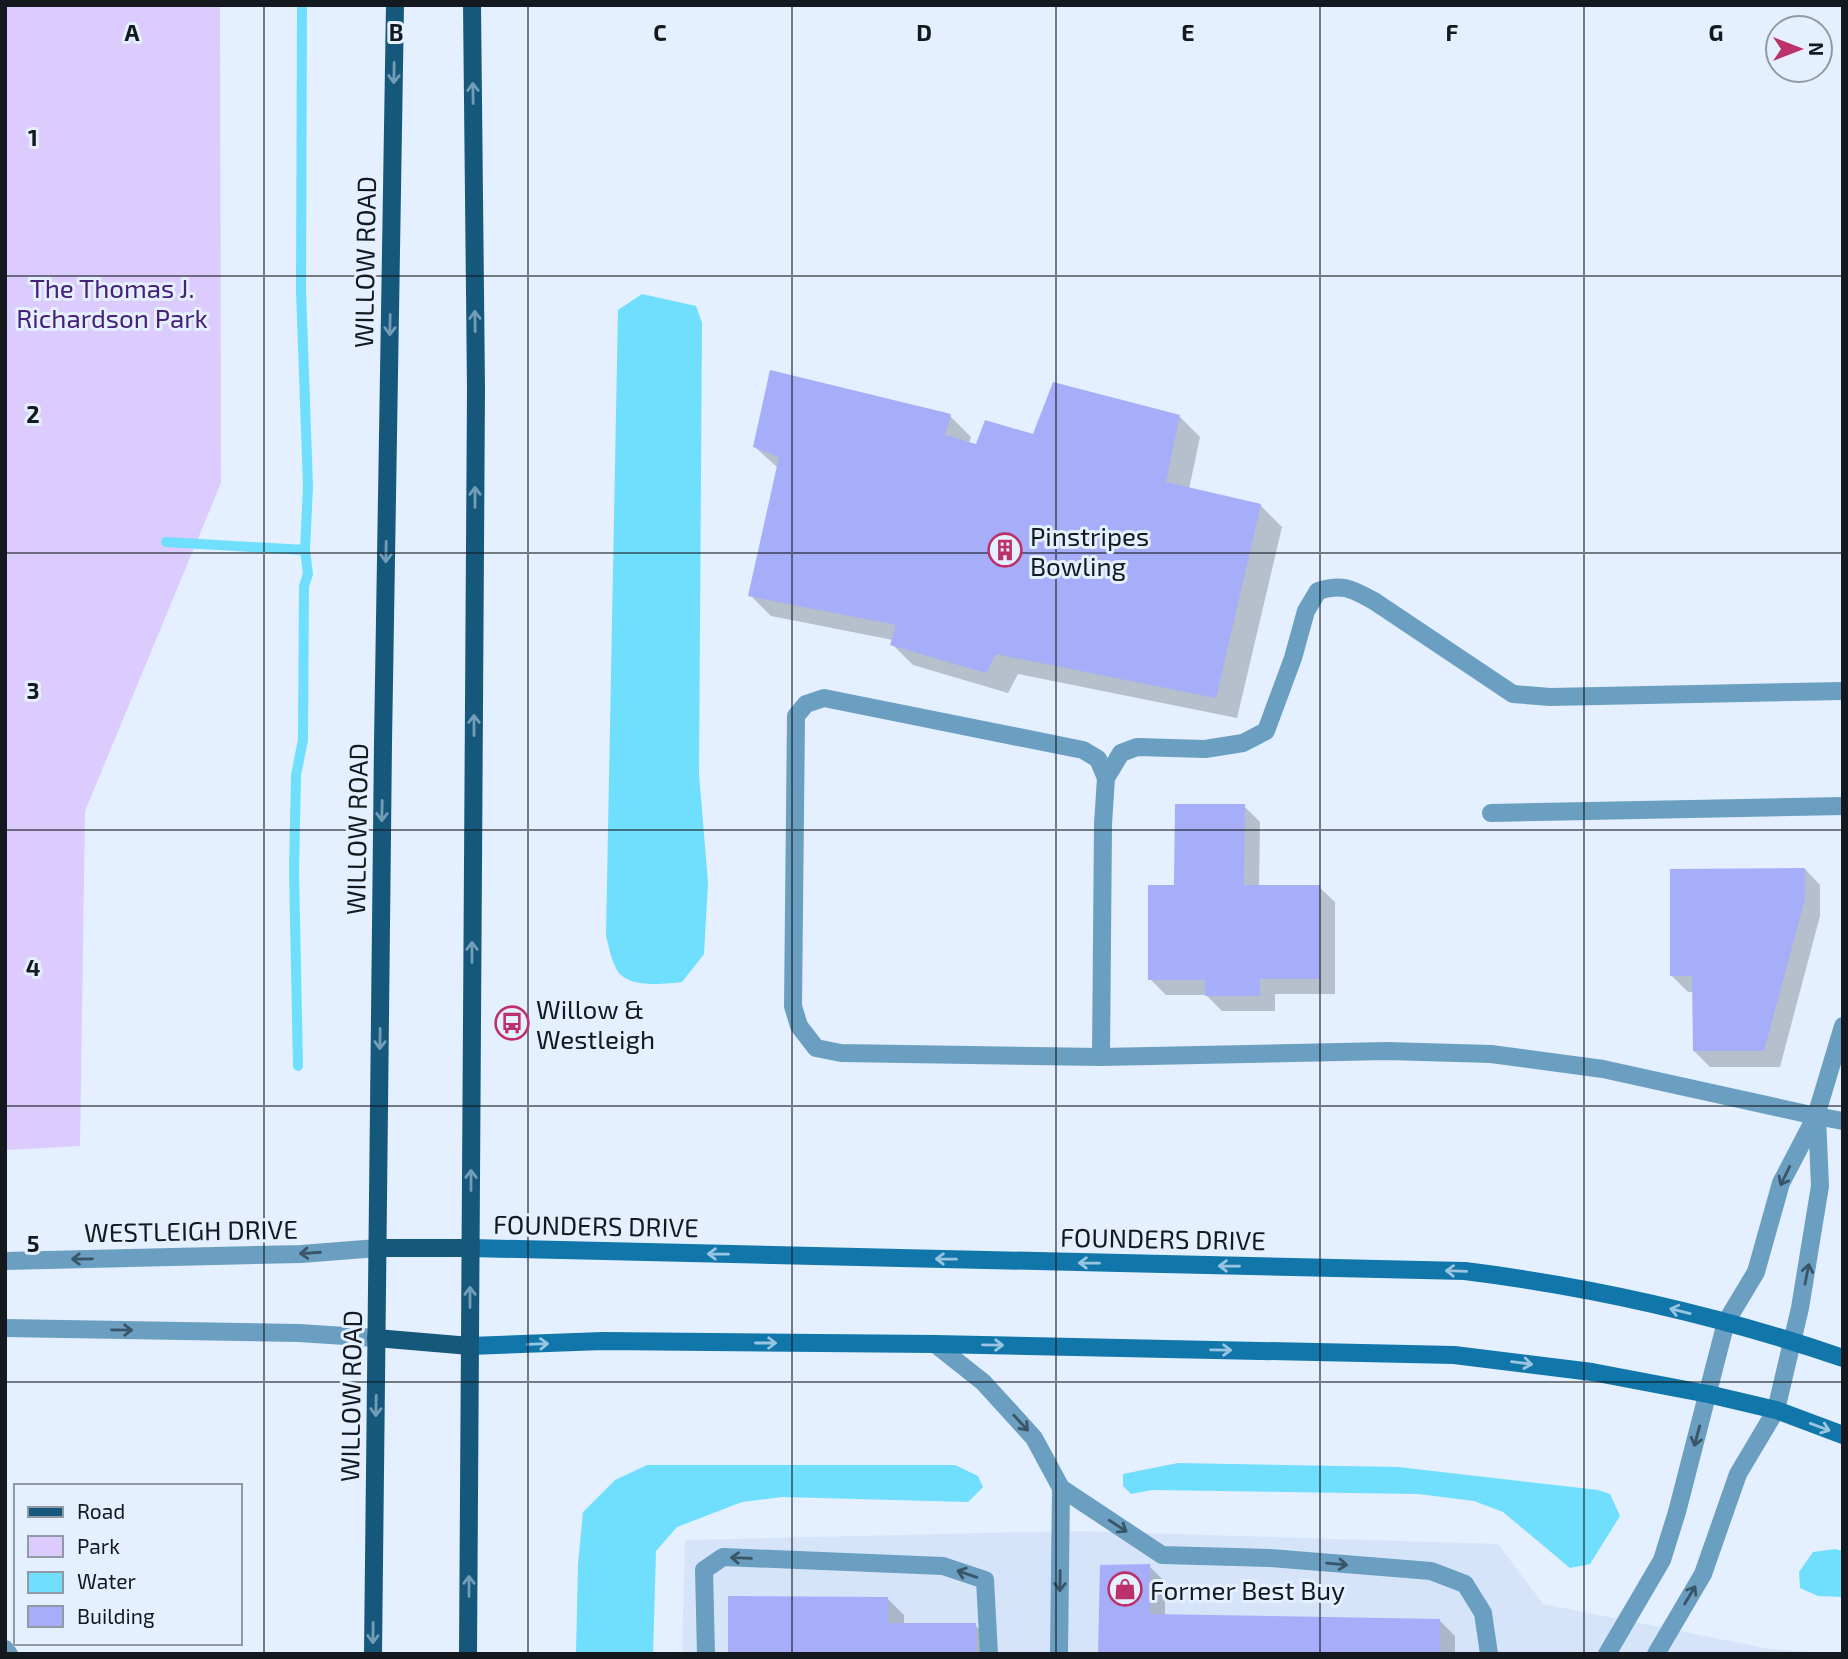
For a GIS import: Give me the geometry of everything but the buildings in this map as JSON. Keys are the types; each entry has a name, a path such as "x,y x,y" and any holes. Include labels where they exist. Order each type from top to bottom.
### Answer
{"main road":[{"name":"WILLOW ROAD","path":"373,1654 383,715 395,5"},
{"path":"468,1654 476,389 472,5"},
{"path":"378,1248 471,1248"},
{"name":"FOUNDERS DRIVE","path":"471,1248 1465,1271 1533,1279 1727,1322 1843,1358"},
{"path":"376,1338 470,1346 603,1341 935,1344 1454,1355 1592,1372 1708,1394 1776,1410 1843,1435"}],"street":[{"path":"1101,1056 1103,824 1107,778 1121,753 1137,747 1205,749 1243,743 1266,731 1307,611 1318,591 1334,586 1350,588 1374,601 1513,694 1550,697 1843,691"},
{"path":"1107,778 1098,759 1083,750 824,698 806,704 796,716 793,1006 799,1026 816,1048 841,1053 1101,1056 1387,1051 1491,1054 1603,1069 1843,1121"},
{"path":"1492,813 1843,806"},
{"path":"1607,1654 1662,1560 1670,1540 1727,1322 1756,1272 1781,1183 1816,1116 1838,1057 1843,1026"},
{"path":"1656,1654 1703,1574 1738,1474 1776,1410 1809,1264 1820,1186 1816,1116"},
{"name":"WESTLEIGH DRIVE","path":"5,1261 301,1254 378,1248"},
{"path":"5,1328 376,1338"},
{"path":"935,1344 983,1382 1034,1438 1061,1488 1162,1555 1270,1558 1431,1571 1465,1584 1483,1613 1489,1654"},
{"path":"1059,1654 1061,1488"},
{"path":"706,1654 704,1570 723,1557 943,1566 985,1580 989,1654"},
{"path":"5,1649 9,1654"}],"shaded area":[{"path":"1076,1531 1498,1544 1543,1604 1770,1649 1840,1654 682,1654 685,1540"}],"green space":[{"name":"The Thomas J. Richardson Park","path":"5,5 220,5 221,483 85,811 80,1146 5,1150"}],"water":[{"path":"642,294 696,306 702,323 699,774 708,883 704,954 682,982 656,984 636,982 621,975 613,961 606,936 618,310"},
{"path":"1178,1463 1398,1467 1598,1490 1610,1494 1620,1516 1590,1564 1570,1568 1503,1512 1474,1501 1418,1494 1152,1490 1131,1494 1123,1486 1123,1474"},
{"path":"647,1465 955,1465 978,1476 983,1487 968,1502 783,1497 742,1502 677,1527 656,1551 653,1654 576,1654 578,1564 583,1512 615,1480"},
{"path":"1835,1549 1843,1551 1843,1597 1818,1596 1800,1588 1799,1572 1813,1552"}],"waterway":[{"path":"166,542 305,550 308,486 301,291 302,5"},
{"path":"298,1066 294,871 296,775 303,740 304,586 308,574 305,550"}],"place":[{"name":"Pinstripes Bowling","path":"1005,550"},
{"name":"Willow & Westleigh","path":"512,1023"},
{"name":"Former Best Buy","path":"1125,1589"}]}
